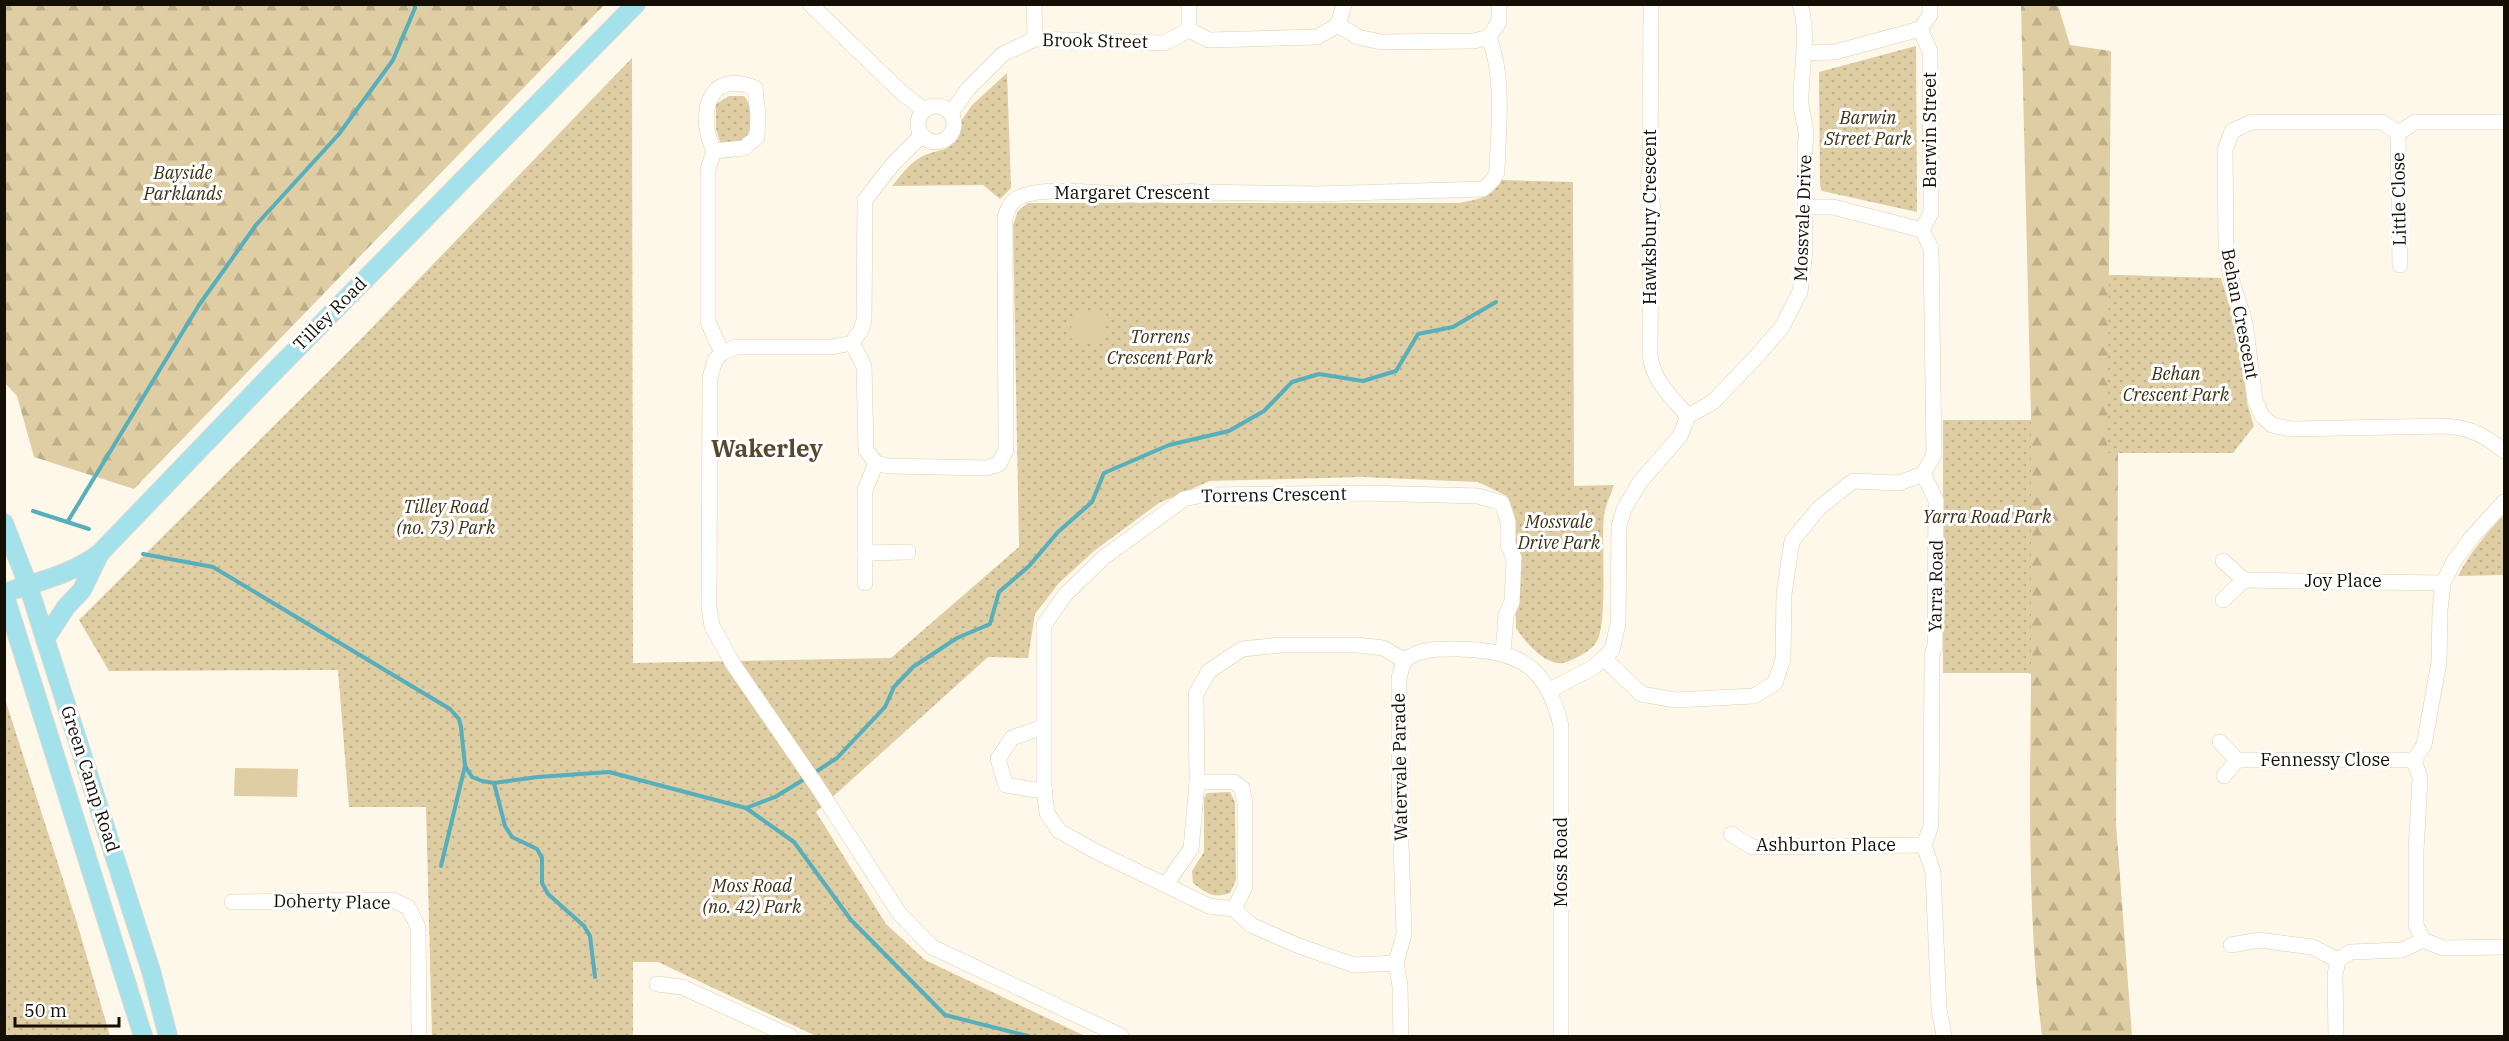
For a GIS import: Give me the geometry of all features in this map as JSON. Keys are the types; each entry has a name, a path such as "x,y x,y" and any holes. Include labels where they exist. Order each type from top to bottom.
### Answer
{"main road":[{"name":"Tilley Road","path":"4,593 73,570 101,552 636,4"},
{"name":"Green Camp Road","path":"4,523 28,585 151,971 168,1036"},
{"path":"45,639 66,607 82,590 101,552"},
{"name":"Green Camp Road","path":"4,593 143,1036"}],"street":[{"path":"810,4 900,91 924,110"},
{"path":"1034,4 1035,39"},
{"path":"1189,4 1189,30 1209,40 1317,37 1338,25 1344,4"},
{"path":"1338,25 1358,37 1381,42 1474,41 1489,37 1499,22 1499,4"},
{"name":"Hawksbury Crescent","path":"1651,4 1648,182 1653,207 1650,355 1658,382 1688,416"},
{"name":"Mossvale Drive","path":"1688,416 1713,402 1782,327 1800,292 1805,251 1805,146 1808,135 1801,106 1805,53 1800,4"},
{"path":"1805,53 1835,52 1920,29 1930,15 1930,4"},
{"name":"Barwin Street","path":"1920,29 1930,51 1931,213 1922,230"},
{"name":"Brook Street","path":"951,113 968,88 1003,54 1035,39 1164,43 1189,30"},
{"name":"Margaret Crescent","path":"876,463 888,466 986,468 999,464 1006,450 1005,217 1011,203 1025,195 1065,191 1152,195 1182,190 1317,194 1483,189 1494,180 1497,171 1498,79 1495,53 1489,37"},
{"path":"714,151 744,148 757,137 758,116 755,88 739,82 716,88 708,98 709,141 714,151 708,169 708,322 722,353"},
{"path":"936,105 951,113 954,126 948,138 932,142 921,136 917,122 924,110 936,105"},
{"name":"Behan Crescent","path":"2397,133 2382,122 2252,122 2232,131 2225,150 2226,248 2231,278 2249,345 2255,400 2262,417 2272,426 2291,429 2445,426 2468,428 2491,440 2505,451"},
{"path":"2397,133 2415,122 2505,122"},
{"name":"Little Close","path":"2397,133 2400,265"},
{"path":"921,136 893,164 865,200 864,321 852,343 832,347 736,347 722,353 715,360 710,378 709,607 712,626 733,664 820,790 899,913 932,947 1120,1036"},
{"path":"1605,658 1641,694 1676,700 1754,696 1761,692 1775,683 1783,659 1784,594 1792,541 1818,508 1853,481 1899,483 1923,474 1934,455 1931,248 1922,230 1833,207 1805,207"},
{"path":"852,343 864,366 866,450 876,463 865,490 865,583"},
{"path":"1166,884 1191,849 1197,782 1196,694 1209,671 1242,649 1281,645 1357,645 1383,648 1404,660 1416,652 1433,649 1484,650 1503,653 1533,669 1550,690 1594,668 1612,650 1616,636 1619,526 1624,509 1640,482 1680,436 1688,416"},
{"name":"Yarra Road","path":"1923,474 1936,500 1931,826 1924,845 1932,872 1939,1009 1943,1034"},
{"name":"Torrens Crescent","path":"1396,963 1354,965 1299,946 1251,925 1234,909 1209,906 1059,831 1047,813 1044,788 1042,727 1044,625 1065,595 1103,558 1184,499 1202,495 1365,493 1478,496 1502,503 1508,522 1508,545 1514,558 1512,602 1506,615 1503,653"},
{"path":"2505,502 2472,537 2454,561 2443,583 2439,662 2424,745 2414,760 2420,778 2416,851 2416,925 2423,940 2443,948 2505,947"},
{"path":"865,553 908,552"},
{"path":"2223,561 2244,580 2223,600"},
{"name":"Joy Place","path":"2244,580 2443,583"},
{"name":"Watervale Parade","path":"1401,1036 1400,986 1396,963 1404,934 1399,783 1399,678 1404,660"},
{"name":"Moss Road","path":"1550,690 1555,700 1561,726 1561,1036"},
{"path":"1042,727 1012,738 998,759 1006,786 1035,790 1044,788"},
{"name":"Fennessy Close","path":"2220,742 2236,760 2414,760"},
{"name":"Fennessy Close","path":"2224,776 2236,760"},
{"path":"1197,782 1234,783 1242,788 1245,803 1245,887 1234,909"},
{"name":"Ashburton Place","path":"1731,834 1752,847 1924,845"},
{"name":"Doherty Place","path":"232,902 393,900 408,907 418,927 418,1036"},
{"path":"2231,945 2259,940 2312,947 2338,960"},
{"path":"2336,1036 2335,975 2338,960 2350,952 2402,950 2423,940"},
{"path":"657,984 682,987 790,1036"}],"green space":[{"name":"Bayside Parklands","path":"4,5 604,5 134,489 34,457 17,396 5,383"},
{"path":"2021,5 2058,5 2070,45 2111,51 2109,275 2151,276 2173,409 2118,453 2116,824 2132,1036 2042,1036 2037,991 2030,810 2031,674 2006,668 2029,480 2031,419"},
{"name":"Barwin Street Park","path":"1916,46 1917,212 1822,191 1820,185 1819,72"},
{"path":"632,58 633,663 891,658 1019,547 1013,225 1018,211 1028,203 1459,203 1489,195 1501,180 1573,182 1574,486 1614,485 1604,516 1603,600 1597,641 1584,654 1560,663 1552,662 1538,653 1520,634 1516,628 1514,520 1507,496 1478,482 1362,477 1210,481 1159,503 1094,551 1059,583 1035,614 1028,658 988,657 816,812 886,924 925,960 1085,1036 816,1036 658,962 633,962 633,1036 432,1036 426,807 349,807 338,670 109,671 79,620 360,340"},
{"path":"1007,73 1011,188 1000,199 983,185 892,186 917,159 947,148 958,139 959,124 972,105"},
{"path":"729,96 744,96 750,107 751,125 744,142 720,142 716,129 716,104"},
{"name":"Behan Crescent Park","path":"2109,275 2221,278 2239,335 2247,403 2254,426 2233,453 2107,453"},
{"path":"1074,310 1107,315 1102,344 1070,338"},
{"name":"Yarra Road Park","path":"1943,420 2031,420 2031,673 1943,673"},
{"path":"2504,515 2504,575 2458,576 2479,544"},
{"path":"5,699 77,923 110,1036 5,1036"},
{"path":"235,768 298,769 297,797 234,796"},
{"path":"1230,792 1235,802 1236,880 1230,893 1214,895 1193,883 1192,871 1204,852 1204,798 1207,793"}],"waterway":[{"path":"68,521 199,305 256,225 339,134 393,60 415,4"},
{"path":"814,773 837,758 885,707 894,687 913,667 957,638 990,624 999,592 1029,566 1058,532 1092,502 1104,473 1169,445 1229,431 1264,411 1292,382 1319,374 1363,381 1396,371 1418,334 1453,327 1496,302"},
{"path":"33,511 89,529"},
{"path":"143,554 213,567 450,709 459,719 465,766 472,777 494,783 609,772 746,808 794,842 851,920 945,1015 1028,1036"},
{"path":"441,866 465,766"},
{"path":"746,808 775,797 808,777"},
{"path":"494,783 505,826 512,837 537,849 542,858 542,883 548,894 584,926 590,936 595,977"}],"district":[{"name":"Wakerley","path":"767,449"}],"park label":[{"name":"Torrens Crescent Park","path":"1160,347"},
{"name":"Tilley Road (no. 73) Park","path":"446,517"},
{"name":"Mossvale Drive Park","path":"1559,532"},
{"name":"Moss Road (no. 42) Park","path":"752,896"}]}
